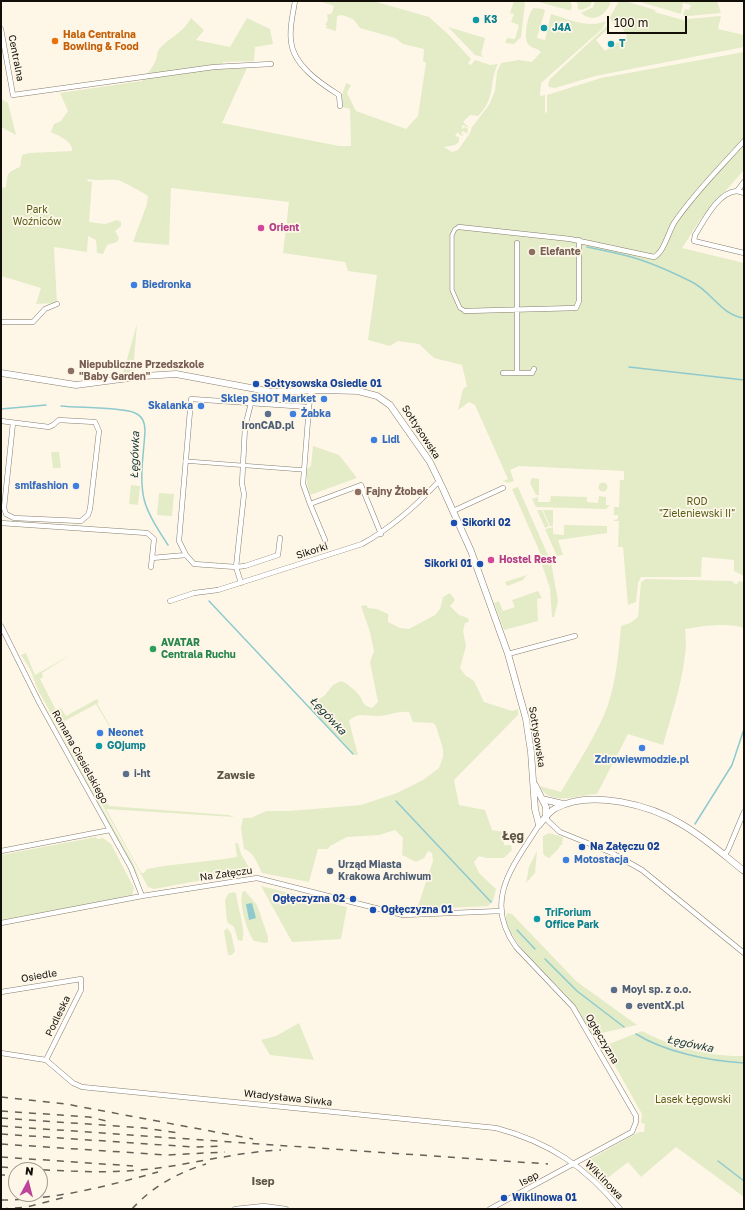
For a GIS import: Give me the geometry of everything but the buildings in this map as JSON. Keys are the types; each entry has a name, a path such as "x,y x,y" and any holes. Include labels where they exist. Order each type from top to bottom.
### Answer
{"street":[{"path":"295,1 291,34 292,49 308,71 338,95 340,106"},
{"name":"Centralna","path":"1,29 13,94 214,67 271,64"},
{"path":"578,240 579,301 577,307 571,310 466,311 460,308 452,290 452,235 455,229 459,227 578,240 648,257 655,256 686,208 744,141"},
{"path":"737,192 743,184"},
{"path":"744,193 727,193 714,207 695,235 694,241 744,253"},
{"path":"517,243 517,373"},
{"path":"1,322 33,322 45,309 57,304"},
{"path":"503,373 532,373 534,369"},
{"name":"Sołtysowska","path":"1,373 76,385 144,376 176,374 262,391 358,391 372,394 384,400 401,418 440,481 471,551 508,654 526,719 538,825"},
{"path":"311,390 303,484 325,540"},
{"path":"280,538 278,555 245,566 236,567 194,564 186,555 179,541 191,399 309,407"},
{"path":"241,582 236,567 238,536 242,525 243,510 245,427 251,403"},
{"path":"1,421 49,427 54,426 59,420 95,422 99,431 90,509 88,515 81,521 14,518 6,514 4,508 13,423"},
{"path":"185,461 304,470"},
{"name":"Sikorki","path":"170,601 194,593 218,590 362,544 381,534 440,481"},
{"path":"310,504 361,485 381,534"},
{"path":"454,511 503,488"},
{"path":"1,523 147,533 154,539 151,567"},
{"path":"152,558 186,555"},
{"name":"Romana Ciesielskiego","path":"1,626 40,704 135,877 142,896"},
{"path":"508,654 575,636"},
{"name":"Sołtysowska","path":"533,778 546,808 546,816"},
{"path":"542,799 563,804"},
{"path":"538,825 554,809 563,804 596,799 618,802 651,810 681,824 708,841 744,871"},
{"path":"724,855 738,830 744,812"},
{"path":"546,816 553,827 569,837 612,852 642,870 744,953"},
{"name":"Ogłęczyzna","path":"538,825 508,874 503,887 501,911 505,928 512,941 573,1007 636,1116 636,1122 632,1132 576,1164"},
{"path":"1,851 110,830"},
{"name":"Na Załęczu","path":"1,923 142,896 257,878 403,914 501,911"},
{"name":"Osiedle","path":"1,992 81,979"},
{"name":"Podleska","path":"46,1060 81,990 81,979"},
{"path":"1,1053 46,1060"},
{"name":"Władysława Siwka","path":"46,1060 73,1083 82,1087 496,1128 516,1133 576,1164"},
{"name":"Isep","path":"490,1209 576,1164"},
{"name":"Wiklinowa","path":"576,1164 596,1182 620,1209"},
{"path":"235,1209 264,1206 286,1209"}],"green space":[{"path":"319,1 373,1 429,17 449,35 471,59 468,63 471,65 475,60 490,65 498,64 493,77 488,103 478,116 470,115 463,122 470,128 462,125 462,129 465,127 468,129 467,134 463,131 461,133 464,136 460,135 458,132 455,136 459,137 459,142 455,145 444,147 452,152 458,150 470,133 472,127 489,105 495,91 497,72 501,63 519,60 532,62 541,52 528,44 526,36 528,19 534,8 543,9 545,11 537,38 545,40 551,14 571,21 586,24 606,21 602,29 541,83 540,96 545,95 545,113 547,112 547,95 601,78 744,52 744,170 700,220 682,248 744,263 744,576 734,571 734,560 702,557 701,577 641,577 638,583 636,602 628,605 623,547 618,547 619,521 614,521 618,519 618,515 614,515 614,507 619,507 620,480 624,480 624,471 519,466 510,470 514,481 508,483 503,481 508,479 475,405 469,402 458,410 463,389 467,386 462,365 434,358 419,344 398,341 390,346 368,340 377,275 348,271 345,262 283,253 289,202 171,188 169,245 133,242 147,204 148,196 117,180 88,179 87,181 92,182 89,222 105,224 117,220 121,222 121,226 115,231 119,238 117,242 107,245 103,254 97,253 96,240 88,236 87,252 54,247 57,303 36,304 41,288 1,276 1,188 6,187 8,174 20,167 22,155 29,153 72,151 72,147 68,142 51,132 54,124 61,121 68,111 60,93 142,81 155,63 160,48 180,31 191,18 204,30 196,40 230,47 247,18 270,29 273,44 255,47 254,61 223,62 222,69 247,68 222,123 339,146 351,146 350,109 342,107 342,95 346,83 351,85 347,93 356,111 406,129 418,116 426,63 423,61 424,49 403,44 395,38 360,28 353,19 342,15 337,16 336,31 326,28 327,25 325,25 328,20 327,15 332,13 334,6"},
{"path":"514,1 523,1 525,4 521,37 514,44 505,43 507,38 515,39 519,25 511,22 514,14 510,13"},
{"path":"535,1 570,1 572,6 571,10 568,10"},
{"path":"577,1 592,1 590,6 582,10 578,9"},
{"path":"595,1 611,1 603,14 595,18 591,18 581,13 593,7"},
{"path":"619,1 625,1 686,21 687,19 721,16 718,29 744,35 744,47 595,76 555,88 549,87 548,84 550,79 607,26 610,27 596,40 605,51 627,36 619,23 614,26 610,17"},
{"path":"637,1 717,1 721,13 688,16 683,15 685,9 689,10 691,5 683,3 681,14"},
{"path":"448,27 485,38 481,55 483,57 475,55"},
{"path":"1,99 8,103 16,135 1,127"},
{"path":"137,324 133,372 119,375 119,372 123,373"},
{"path":"313,446 339,455 357,478 310,495 307,484 307,469 311,466"},
{"path":"51,452 59,452 61,468 53,468"},
{"path":"532,478 539,479 539,495 536,495 530,483"},
{"path":"601,483 605,483 607,487 605,491 601,491 599,489 599,485"},
{"path":"131,485 140,486 138,505 129,504"},
{"path":"518,487 549,558 545,559 542,557 512,489"},
{"path":"159,493 174,494 172,516 157,515"},
{"path":"551,496 587,497 587,502 598,503 599,496 606,497 606,505 610,505 606,509 536,507 532,499 538,497 538,502 550,502"},
{"path":"537,510 542,510 549,526 545,528"},
{"path":"543,510 553,510 553,526 550,526"},
{"path":"564,525 607,526 607,533 558,540 563,555 557,556 545,529 553,527 553,534 564,535"},
{"path":"551,562 558,601 554,617 552,617 550,588 542,565"},
{"path":"527,575 523,580 507,586 505,582"},
{"path":"646,579 733,581 733,583 737,584 739,581 744,582 744,628 723,625 685,629 686,642 683,671 663,745 628,734 597,794 566,798 550,797 544,793 540,786 561,792 593,738 608,705 615,676 621,626 630,623 638,617 641,582"},
{"path":"538,591 542,598 537,599 538,621 504,630 494,603 499,601 503,611 515,607 512,600"},
{"path":"450,593 455,600 450,606 459,615 468,618 469,622 465,623 463,631 466,646 460,668 465,675 474,681 484,702 512,711 518,709 518,715 454,780 459,805 485,810 492,830 504,832 504,845 511,845 512,850 504,858 486,858 479,856 474,862 479,873 496,889 493,901 488,906 430,909 418,906 433,861 432,853 428,851 424,858 416,862 402,855 403,838 395,830 379,835 347,837 330,846 328,849 318,849 309,882 262,873 253,855 244,849 241,828 243,818 251,818 266,811 289,811 361,805 397,793 423,780 439,768 443,757 443,749 436,726 433,723 413,722 409,712 380,716 356,716 349,721 358,755 355,755 309,707 325,695 333,685 341,681 359,695 366,706 372,708 378,702 370,662 374,651 370,632 361,606 366,605 368,608 377,609 388,614 388,622 400,628 409,629 435,615 440,609 443,597"},
{"path":"26,653 35,675 72,654 42,673 43,677 40,679 56,710 61,708 66,716 97,699 99,702 97,703 135,770 96,704 63,722 109,806 229,815 234,817 106,809 141,873 144,873 147,869 158,867 237,857 235,843 238,843 241,854 250,869 246,872 154,889 148,887 38,690 30,669 21,655"},
{"path":"36,690 132,861 141,882"},
{"path":"549,833 563,837 562,845 560,845 549,858 543,853 543,836"},
{"path":"96,837 97,839 103,838 111,844 134,888 132,896 1,920 1,855"},
{"path":"537,851 535,873 526,883 529,867"},
{"path":"261,886 347,907 341,939 292,942"},
{"path":"243,891 245,891 257,905 268,937 268,942 265,943 254,941 251,937 242,909"},
{"path":"233,892 236,893 243,925 242,941 238,940 234,927 227,922 225,900 228,894"},
{"path":"507,913 512,914 576,981 637,1025 593,1035 574,1004 521,947 512,934 507,923"},
{"path":"227,928 231,933 235,951 232,955 228,955 224,931"},
{"path":"299,1023 314,1060 270,1055 261,1040 276,1036"},
{"name":"Lasek Łęgowski","path":"642,1031 666,1042 692,1050 718,1055 744,1056 744,1197 676,1147 641,1177 628,1162 600,1184 586,1169 587,1161 639,1132 644,1132 645,1124 641,1123 642,1114 604,1046"}],"water":[{"path":"252,903 256,918 249,920 246,904"}],"waterway":[{"path":"587,247 635,258 674,273 699,286 729,313 744,318"},
{"path":"629,367 744,380"},
{"name":"Łęgówka","path":"1,409 46,405"},
{"name":"Łęgówka","path":"61,406 129,411 138,414 142,418 145,431 142,473 144,499 151,517 168,545"},
{"name":"Łęgówka","path":"209,601 353,754"},
{"path":"695,824 732,765 744,729"},
{"name":"Łęgówka","path":"396,801 491,902"},
{"name":"Łęgówka","path":"517,930 535,949"},
{"name":"Łęgówka","path":"545,959 577,991 624,1027"},
{"name":"Łęgówka","path":"636,1034 674,1051 702,1058 744,1063"},
{"path":"718,1161 744,1181"}],"railway":[{"path":"1,1097 66,1104 253,1139"},
{"path":"1,1111 89,1117 107,1121"},
{"path":"1,1118 144,1128 178,1133"},
{"path":"1,1126 548,1164"},
{"path":"1,1134 193,1147 224,1146"},
{"path":"1,1144 167,1155 225,1152"},
{"path":"1,1167 105,1172 140,1170 246,1153 281,1150"},
{"path":"1,1157 133,1166"},
{"path":"132,1209 157,1187 175,1176 206,1164"},
{"path":"1,1200 41,1198 61,1195 100,1187 158,1172"},
{"path":"1,1209 27,1207 66,1197"}],"place":[{"name":"K3","path":"476,20"},
{"name":"J4A","path":"544,28"},
{"name":"Hala Centralna Bowling & Food","path":"55,41"},
{"name":"T","path":"611,44"},
{"name":"Orient","path":"261,228"},
{"name":"Elefante","path":"532,252"},
{"name":"Biedronka","path":"134,285"},
{"name":"Niepubliczne Przedszkole \"Baby Garden\"","path":"71,371"},
{"name":"Sołtysowska Osiedle 01","path":"256,384"},
{"name":"Sklep SHOT Market","path":"324,399"},
{"name":"Skalanka","path":"201,406"},
{"name":"IronCAD.pl","path":"268,414"},
{"name":"Żabka","path":"293,414"},
{"name":"Lidl","path":"374,440"},
{"name":"smlfashion","path":"76,486"},
{"name":"Fajny Żłobek","path":"358,492"},
{"name":"Sikorki 02","path":"454,523"},
{"name":"Hostel Rest","path":"491,560"},
{"name":"Sikorki 01","path":"480,564"},
{"name":"AVATAR Centrala Ruchu","path":"153,649"},
{"name":"Neonet","path":"100,733"},
{"name":"GOjump","path":"99,746"},
{"name":"Zdrowiewmodzie.pl","path":"642,748"},
{"name":"i-ht","path":"126,774"},
{"name":"Na Załęczu 02","path":"582,847"},
{"name":"Motostacja","path":"566,860"},
{"name":"Urząd Miasta Krakowa Archiwum","path":"330,871"},
{"name":"Ogłęczyzna 02","path":"353,899"},
{"name":"Ogłęczyzna 01","path":"373,910"},
{"name":"TriForium Office Park","path":"537,919"},
{"name":"Moyl sp. z o.o.","path":"614,990"},
{"name":"eventX.pl","path":"629,1006"},
{"name":"Wiklinowa 01","path":"504,1198"}],"district":[{"name":"Zawsie","path":"236,776"},
{"name":"Łęg","path":"513,836"},
{"name":"Isep","path":"263,1182"}],"park label":[{"name":"Park Woźniców","path":"37,216"},
{"name":"ROD \"Zieleniewski II\"","path":"697,508"}]}
